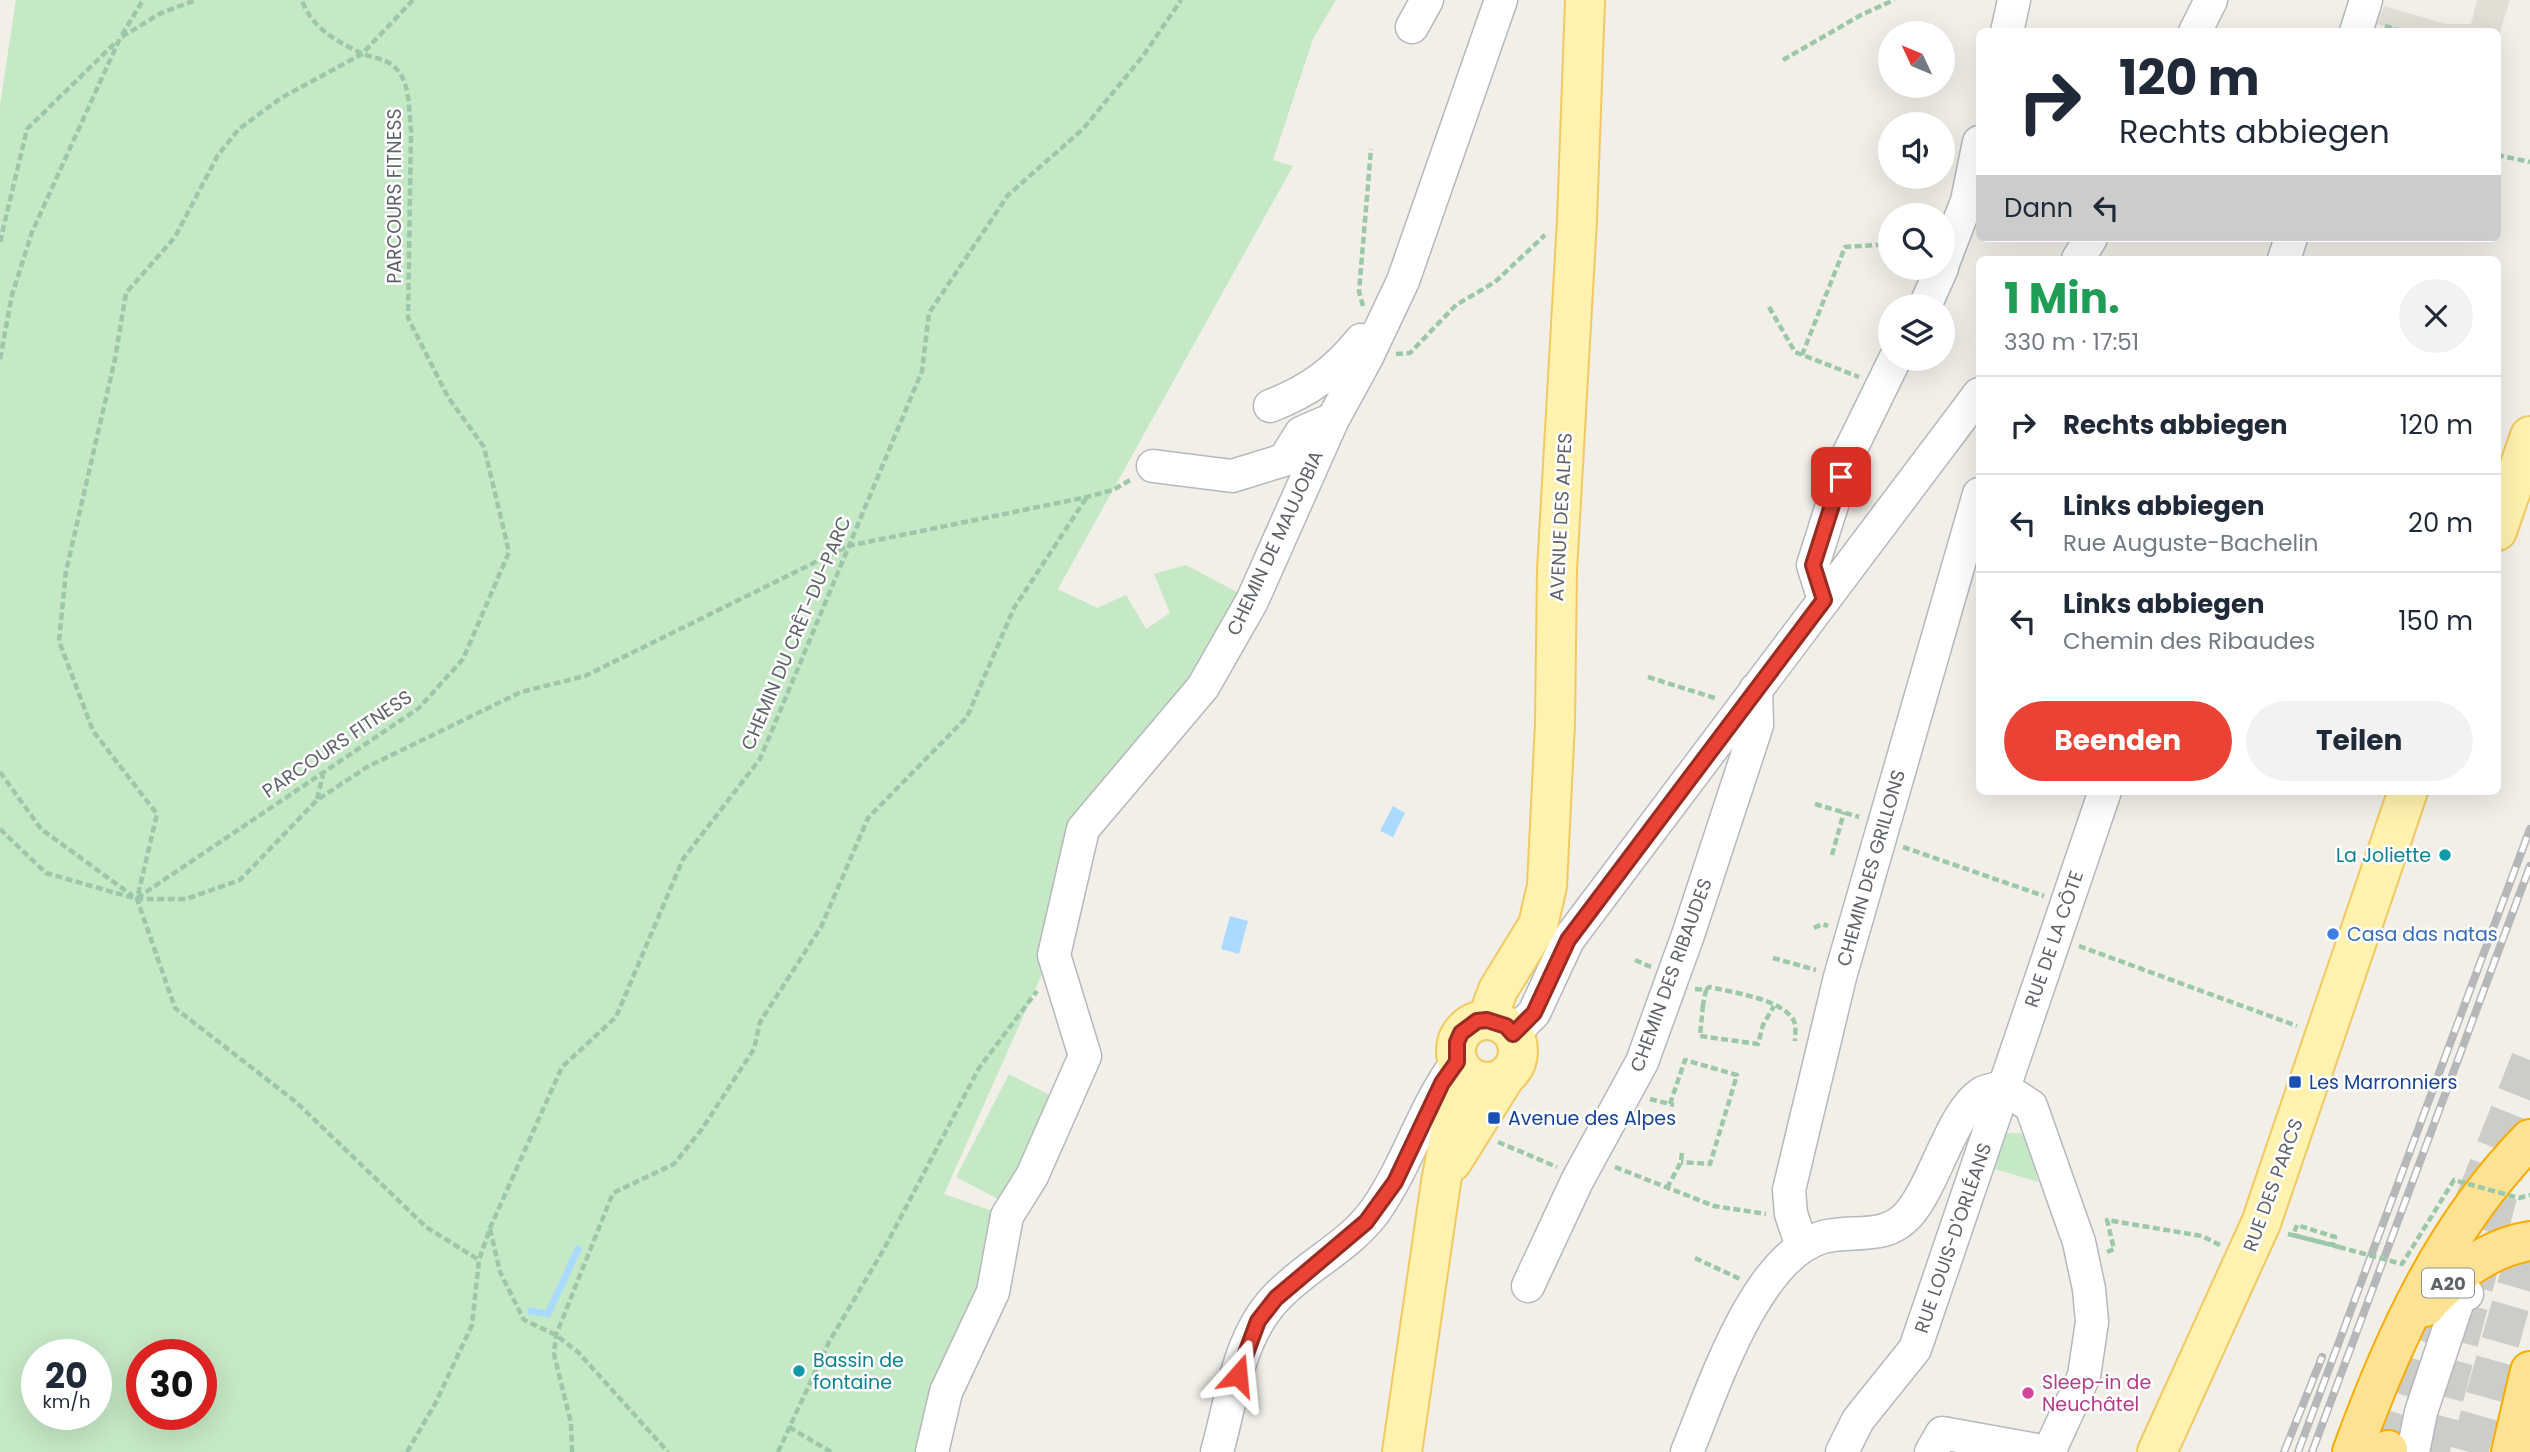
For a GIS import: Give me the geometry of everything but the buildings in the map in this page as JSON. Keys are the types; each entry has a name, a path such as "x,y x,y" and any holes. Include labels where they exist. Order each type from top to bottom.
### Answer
{"highway":[{"path":"2390,1355 2417,1296 2445,1247 2493,1182 2530,1139"},
{"name":"A20","path":"2385,1452 2390,1355 2424,1308 2454,1277 2483,1257 2530,1241"},
{"path":"2511,1452 2530,1371"}],"main road":[{"name":"AVENUE DES ALPES","path":"1500,1027 1498,990 1538,925 1547,886 1555,723 1557,570 1576,231 1585,0"},
{"path":"2501,519 2530,436"},
{"name":"RUE DES PARCS","path":"2157,1452 2262,1223 2407,795"},
{"path":"1402,1452 1441,1182 1460,1066 1457,1042 1461,1033 1477,1021 1500,1027 1518,1052 1516,1062 1441,1182"},
{"path":"1460,1066 1469,1077 1487,1083 1505,1077"}],"street":[{"path":"1412,27 1427,0"},
{"name":"CHEMIN DE MAUJOBIA","path":"1054,955 1083,829 1203,687 1252,601 1333,419 1403,281 1501,0"},
{"path":"2008,28 2014,0"},
{"path":"2197,28 2210,0"},
{"path":"2357,28 2366,0"},
{"path":"1955,233 1967,201 1976,157"},
{"path":"1270,406 1320,383 1373,338"},
{"path":"1824,600 1813,565 1847,455 1887,372"},
{"path":"1500,1027 1534,1013 1568,940 1976,398"},
{"path":"1153,466 1232,476 1284,460 1301,433 1333,419"},
{"name":"CHEMIN DES GRILLONS","path":"1802,1246 1791,1214 1789,1190 1822,1046 1976,504"},
{"name":"CHEMIN DES RIBAUDES","path":"1528,1286 1584,1168 1642,1062 1674,976 1757,725 1749,698"},
{"name":"RUE DE LA CÔTE","path":"2002,1087 2104,795"},
{"path":"932,1452 946,1392 993,1292 1007,1216 1032,1176 1085,1056 1054,955"},
{"path":"1217,1452 1245,1349 1258,1321 1276,1298 1366,1222 1395,1182 1442,1083 1460,1066"},
{"path":"1687,1452 1719,1375 1773,1271 1802,1246 1824,1237 1891,1229 1906,1218 1920,1200 1963,1115 1982,1093 2002,1087 2031,1106 2083,1262 2092,1322 2091,1352 2084,1376 2049,1452 1942,1433 1931,1452"},
{"name":"RUE LOUIS-D'ORLÉANS","path":"1842,1452 1858,1420 1915,1349 2002,1087"},
{"path":"2385,1452 2421,1412 2459,1298 2468,1294"}],"path":[{"path":"0,359 12,295 32,232 120,38 143,0"},
{"path":"0,242 27,129 120,38 161,13 196,0"},
{"name":"PARCOURS FITNESS","path":"136,899 419,708 463,659 509,552 484,447 447,397 408,318 411,130 409,102 400,73 387,61 362,54 320,29 302,0"},
{"path":"413,0 362,54 281,98 239,129 218,156 175,237 126,293 116,359 66,571 59,641 93,730 156,814 136,899 175,1008 296,1102 426,1227 479,1260"},
{"name":"CHEMIN DU CRÊT-DU-PARC","path":"407,1452 435,1404 472,1325 479,1260 490,1228 519,1157 562,1067 616,1017 683,859 760,759 922,371 929,313 1008,195 1083,129 1143,55 1181,0"},
{"path":"1783,60 1861,15 1894,0"},
{"path":"1371,149 1359,292 1373,338 1410,353 1456,305 1495,282 1527,252"},
{"path":"2501,156 2530,162"},
{"path":"1802,355 1845,247 1878,245"},
{"path":"1769,307 1795,352 1887,372"},
{"path":"0,829 46,873 136,899 186,899 240,880 317,800 367,766 521,692 585,676 848,546 1087,497 1113,490 1153,466"},
{"path":"572,1452 571,1423 554,1354 556,1335 614,1193 674,1164 702,1129 754,1049 760,1022 821,927 868,818 967,717 1014,608 1087,497"},
{"path":"1648,677 1749,698"},
{"path":"0,772 41,829 136,899"},
{"path":"317,800 323,775"},
{"path":"1815,804 1844,812 1881,831 2066,904"},
{"path":"1832,855 1844,812"},
{"path":"2055,937 2299,1027"},
{"path":"778,1452 829,1342 884,1249 979,1068 1035,993 1054,955"},
{"path":"1773,958 1840,976"},
{"path":"1706,990 1709,987 1762,998 1787,1012 1795,1023 1795,1043 1822,1046"},
{"path":"1703,1005 1700,1036 1758,1044 1763,1025 1774,1006"},
{"path":"1670,1104 1685,1060 1737,1074 1710,1164 1681,1162"},
{"path":"1490,1139 1548,1161 1667,1188 1714,1206 1780,1216 1791,1214"},
{"path":"1667,1188 1681,1162 1682,1152"},
{"path":"2288,1234 2333,1245 2335,1237 2297,1225 2293,1235 2339,1247 2402,1264 2454,1180 2519,1198 2530,1195"},
{"path":"2083,1262 2114,1249 2107,1220 2202,1236 2231,1250"},
{"path":"490,1228 500,1272 524,1320 556,1335 607,1381 668,1452"},
{"path":"1695,1258 1694,1260 1762,1289"},
{"path":"789,1427 831,1452"}],"shaded area":[{"path":"2477,0 2510,0 2501,28 2392,28 2377,24 2384,6 2446,24 2471,24"}],"green space":[{"path":"16,0 1336,0 1313,39 1273,160 1293,166 1058,589 1097,608 1126,595 1146,629 1170,613 1154,574 1186,565 1250,599 1080,827 1051,954 944,1194 1004,1215 931,1452 0,1452 0,105"},
{"path":"1009,1074 1055,1098 1002,1201 956,1177"},
{"path":"2006,1133 2020,1133 2028,1140 2038,1182 1995,1169"}],"water":[{"path":"1393,806 1405,813 1393,837 1380,831"},
{"path":"1230,916 1248,921 1239,954 1221,949"}],"waterway":[{"path":"531,1311 548,1314 578,1249"}],"tunnel":[{"path":"2474,1201 2530,1060"},
{"path":"2430,1452 2505,1170"},
{"path":"2469,1452 2530,1237"},
{"path":"2388,1450 2446,1277"}],"railway":[{"path":"2298,1452 2530,829"},
{"path":"2312,1452 2530,866"},
{"path":"2284,1452 2322,1357"}],"place":[{"name":"La Joliette","path":"2445,855"},
{"name":"Casa das natas","path":"2333,934"},
{"name":"Les Marronniers","path":"2295,1082"},
{"name":"Avenue des Alpes","path":"1494,1118"},
{"name":"Bassin de fontaine","path":"799,1371"},
{"name":"Sleep-in de Neuchâtel","path":"2028,1393"}],"route":[{"path":"1238,1375 1245,1349 1258,1321 1276,1298 1335,1252 1366,1222 1395,1182 1442,1083 1457,1062 1455,1052 1461,1033 1477,1021 1487,1020 1506,1026 1513,1034 1534,1013 1568,940 1824,600 1813,565 1841,477"}]}
